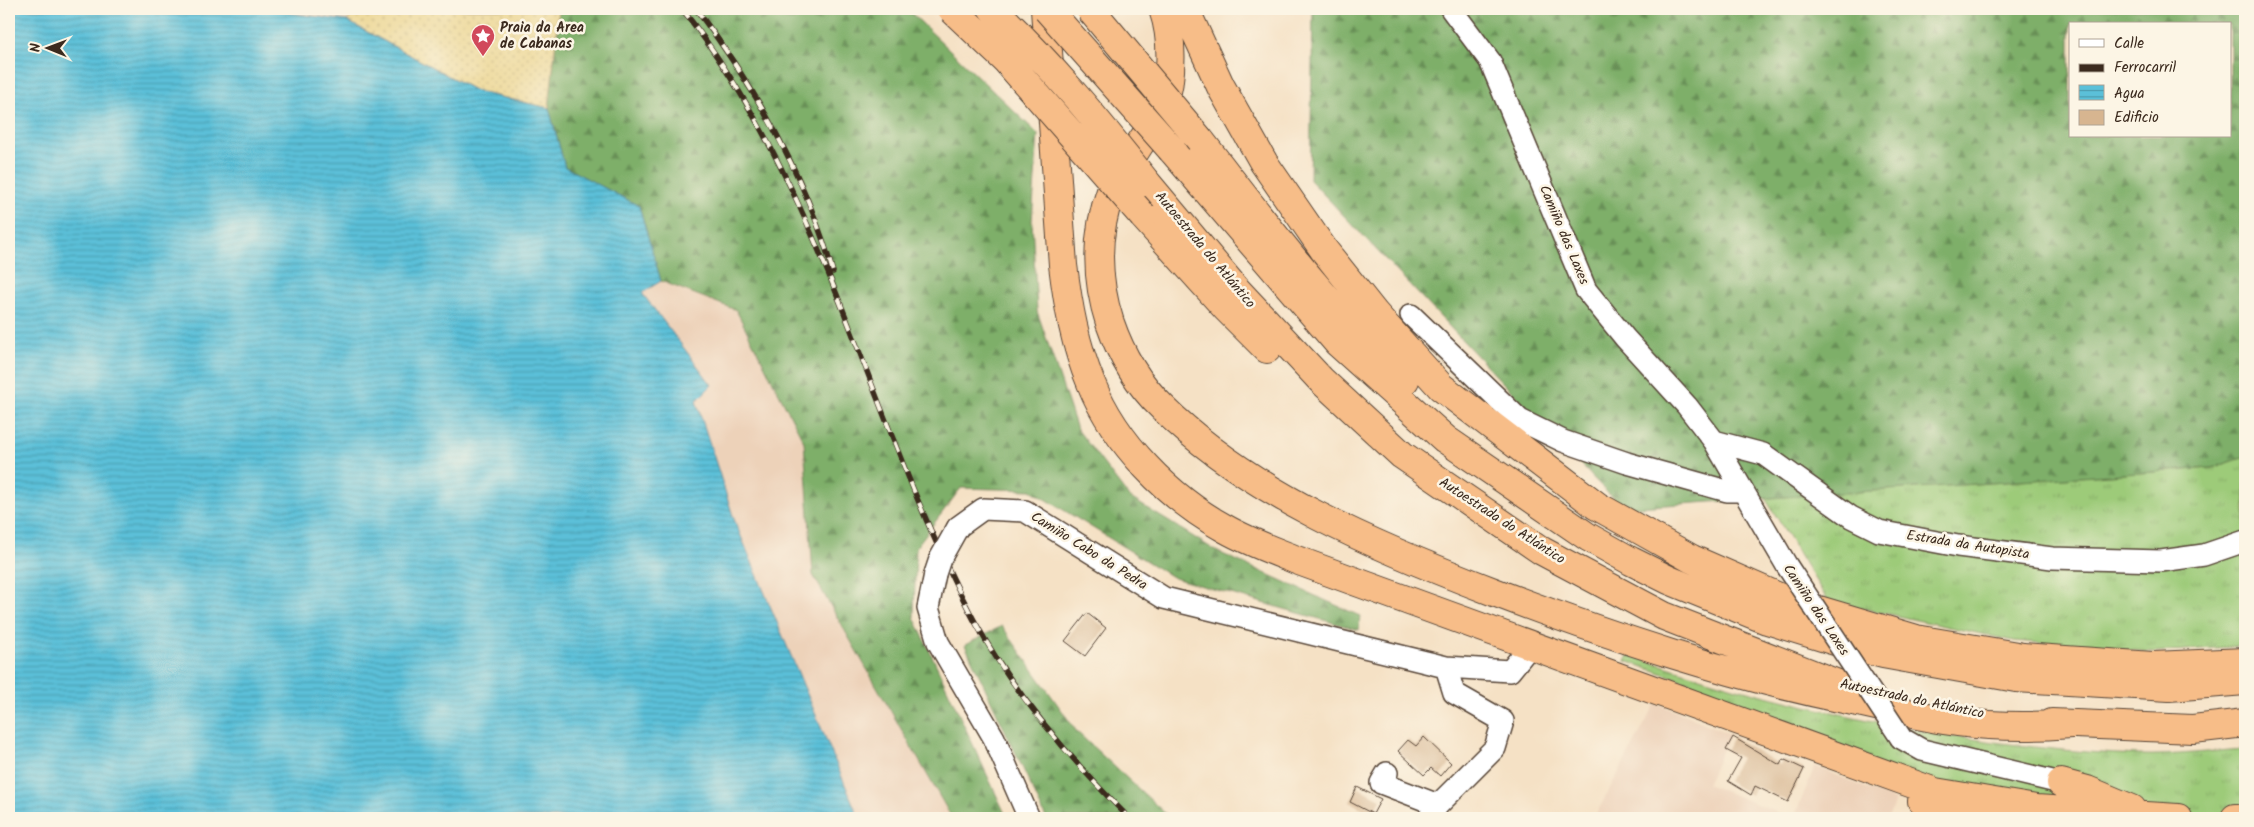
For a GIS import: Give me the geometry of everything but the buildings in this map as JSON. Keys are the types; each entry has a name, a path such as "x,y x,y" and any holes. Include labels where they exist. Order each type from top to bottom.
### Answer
{"highway":[{"path":"952,9 1006,60 1227,309 1297,378 1353,429 1444,502 1515,552 1593,595 1664,616"},
{"name":"Autoestrada do Atlántico","path":"993,9 1018,32 1089,110 1146,182 1234,287 1321,380 1402,455 1542,551 1664,616 1850,689 1965,714 2071,724 2193,729 2245,723"},
{"path":"1046,9 1172,150 1337,342 1445,439 1588,536 1631,561 1669,580 1768,620 1867,650 2016,678 2169,687 2245,682"},
{"path":"1046,9 1062,265 1067,299 1080,356 1091,385 1118,431 1163,482 1180,498 1225,529 1299,561 1746,725 1935,792 2036,809 2093,815 2178,818"},
{"path":"1090,9 1200,140 1283,246 1343,316 1394,369 1466,436 1561,506 1616,538 1718,587 1768,620"},
{"path":"1162,9 1171,66 1162,107 1113,187 1100,234 1099,270 1110,321 1129,366 1159,404 1208,448 1270,489 1354,534 1432,568 1583,626 1705,666 1792,689 1955,722 2020,728 2071,724"},
{"path":"1185,9 1221,86 1264,163 1324,250 1375,314 1441,387 1597,506 1692,559 1788,601 1916,639 2023,657 2134,665 2153,666 2245,662"},
{"path":"1746,725 1964,818"},
{"path":"2061,783 2093,815"},
{"path":"2061,783 2087,790 2149,816"},
{"path":"2235,818 2245,818"}],"street":[{"name":"Camiño das Laxes","path":"1451,9 1490,61 1586,290 1714,441 1786,566 1901,738 1922,750 2061,783"},
{"path":"1410,315 1520,420 1563,441 1627,463 1727,491 1742,491"},
{"name":"Estrada da Autopista","path":"1714,441 1763,454 1851,517 1879,531 1950,544 2052,558 2161,561 2204,555 2245,541"},
{"name":"Camiño Cabo da Pedra","path":"1030,818 994,738 938,642 928,608 940,559 958,527 983,509 1025,511 1164,598 1446,666 1510,671 1532,645"},
{"path":"1387,773 1381,783 1434,812 1495,748 1503,722 1454,693 1446,666"}],"shaded area":[{"path":"661,281 736,310 804,441 952,818 859,818 735,522 696,401 711,384 642,293"},
{"path":"1656,703 1730,734 1707,784 1791,818 1594,818"},
{"path":"1815,766 1895,800 1888,818 1794,818"}],"green space":[{"path":"559,9 907,9 1038,134 1032,221 1037,311 1077,429 1129,497 1218,552 1360,616 1359,630 1174,578 1031,490 961,488 916,547 914,617 1007,818 952,818 813,575 804,442 736,310 661,281 639,206 565,167 549,108"},
{"path":"1313,9 2245,9 2245,457 2212,468 1622,508 1310,180"},
{"path":"2245,457 2245,646 2154,652 2014,641 1828,601 1765,498 2212,468"},
{"path":"1002,626 1077,732 1170,818 1046,818 965,645"},
{"path":"1628,655 1736,688 1799,704 1895,726 1993,742 2041,748 2139,755 2245,749 2245,818 1994,818 1952,803 1832,742 1782,719 1704,688 1626,661"}],"sand":[{"name":"Praia da Area de Cabanas","path":"359,9 559,9 549,108 478,92 347,21"}],"water":[{"path":"9,9 264,9 347,21 478,92 549,108 565,167 639,206 661,281 642,293 712,385 696,401 735,522 859,818 9,818"}],"railway":[{"path":"682,9 731,78 773,152 809,229 842,307 904,466 937,544 974,620 1007,674 1044,725 1129,818"},
{"path":"696,9 738,70 776,134 808,202 833,272"}],"place":[{"name":"Praia da Area de Cabanas","path":"483,57"}]}
